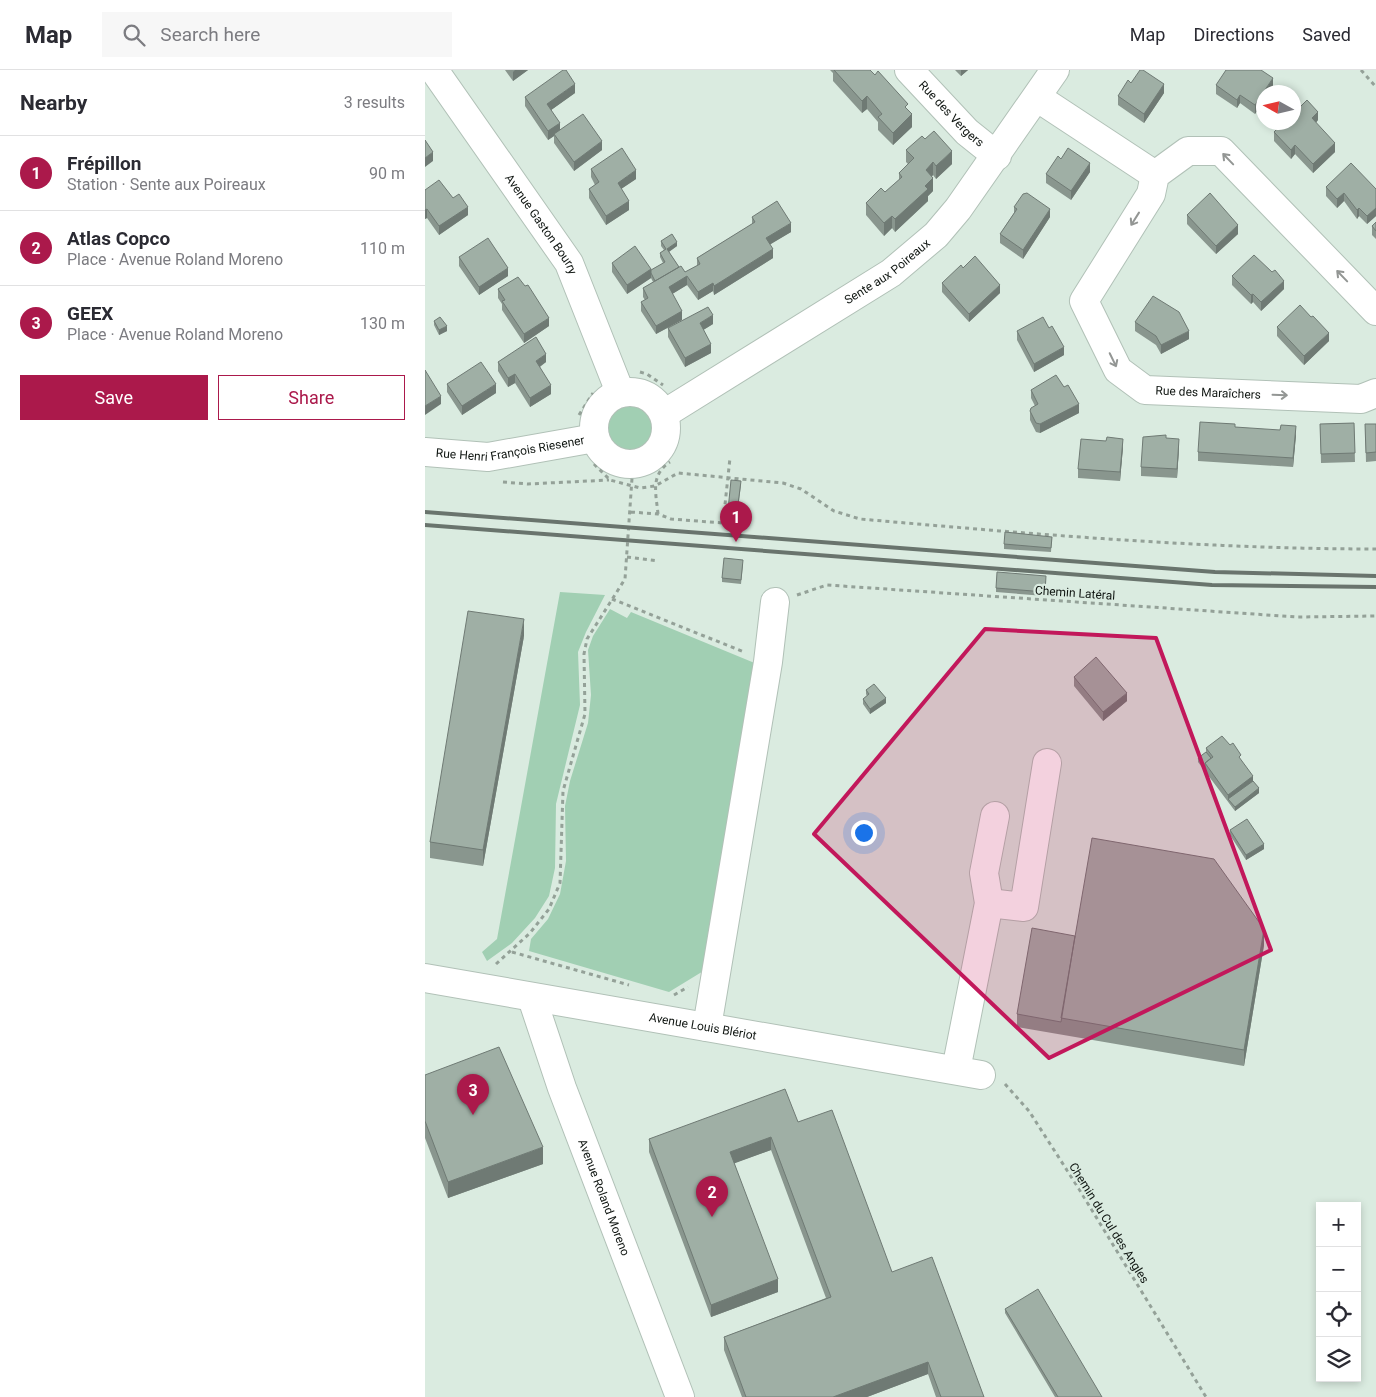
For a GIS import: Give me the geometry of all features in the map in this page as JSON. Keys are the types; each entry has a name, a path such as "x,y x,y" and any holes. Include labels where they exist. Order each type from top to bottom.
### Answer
{"street":[{"name":"Avenue Gaston Bourry","path":"434,70 569,263 608,389"},
{"name":"Rue des Vergers","path":"909,70 967,132 997,156"},
{"name":"Sente aux Poireaux","path":"668,402 891,273 936,236 997,156 1038,98 1055,70"},
{"path":"1038,98 1155,175 1188,151 1221,151 1376,311"},
{"name":"Rue des Maraîchers","path":"1155,175 1151,194 1084,301 1118,370 1145,390 1361,399 1376,393"},
{"path":"608,389 641,392 668,402 666,434 663,444 656,454 646,460 633,476 606,455 593,450 596,415 609,398 608,389"},
{"name":"Rue Henri François Riesener","path":"425,452 488,457 593,450"},
{"path":"707,1026 768,662 775,602"},
{"path":"989,903 1024,907 1047,763"},
{"path":"969,1073 989,903 984,873 995,816"},
{"name":"Avenue Louis Blériot","path":"425,978 969,1073"},
{"name":"Avenue Roland Moreno","path":"532,998 565,1098 680,1397"}],"path":[{"path":"1361,70 1376,87"},
{"path":"639,372 647,374 668,402"},
{"path":"577,417 608,389"},
{"path":"593,450 610,480"},
{"path":"631,512 658,514 671,520 723,523 731,458"},
{"path":"658,514 655,486 660,468 670,462"},
{"path":"655,486 678,473 783,483 801,489 834,512 861,519 1182,544 1301,549 1376,549"},
{"path":"489,990 494,966 511,952 549,909 560,883 563,791 585,714 584,654 587,638 625,579 633,476"},
{"path":"500,482 537,484 610,480 633,476 655,486"},
{"path":"627,557 658,561"},
{"name":"Chemin Latéral","path":"775,602 827,585 1297,617 1376,616"},
{"path":"612,599 768,662"},
{"path":"511,952 636,988"},
{"path":"668,999 715,971"},
{"name":"Chemin du Cul des Angles","path":"969,1073 1005,1084 1029,1111 1141,1290 1205,1397"}],"highlighted area":[{"path":"985,629 1156,638 1271,950 1049,1058 814,834"}],"green space":[{"path":"631,405 644,409 650,415 654,428 650,441 644,447 631,451 618,447 612,441 608,428 612,415 618,409"},
{"path":"560,592 605,595 578,652 580,705 556,804 555,868 549,896 535,918 512,943 487,961 482,952 497,939"},
{"path":"610,609 627,618 631,612 757,664 705,970 669,992 529,951 531,939 548,919 560,894 566,861 565,806 570,781 588,723 591,695 588,650 593,636"}],"building":[{"path":"563,70 566,70 575,84 547,104 560,123 548,131 525,97"},
{"path":"834,70 870,70 875,75 878,71 908,104 905,107 912,114 893,133 878,117 882,114 867,96 862,101"},
{"path":"1140,70 1143,70 1164,84 1144,114 1118,96 1128,80 1131,83"},
{"path":"1226,70 1261,70 1273,78 1268,85 1256,85 1255,105 1240,95 1237,100 1216,85"},
{"path":"1307,100 1318,112 1312,118 1335,143 1313,164 1295,145 1291,150 1274,132 1276,130 1301,130 1301,106"},
{"path":"583,114 602,141 574,162 554,134"},
{"path":"934,131 952,151 936,166 933,162 926,170 933,178 925,186 928,189 895,219 892,216 884,223 866,203 881,188 885,192 902,177 899,173 914,158 906,150 922,136 925,139"},
{"path":"425,140 433,152 425,158"},
{"path":"622,148 636,170 618,183 629,201 606,216 589,189 599,182 591,169"},
{"path":"1068,148 1090,163 1071,191 1046,174 1058,156 1061,159"},
{"path":"1351,163 1376,189 1376,208 1367,216 1359,208 1357,210 1344,193 1337,199 1326,187"},
{"path":"439,180 453,198 459,194 468,207 439,226 427,209 425,210 425,190"},
{"path":"1027,193 1050,209 1023,250 1000,234 1017,209 1014,207 1023,194"},
{"path":"1210,193 1238,225 1216,246 1187,215"},
{"path":"777,201 791,223 766,238 773,249 714,286 713,283 698,292 687,276 669,287 682,311 656,326 641,302 648,298 643,288 681,266 685,272 700,264 697,258 755,222 752,217"},
{"path":"1376,222 1376,231 1372,226"},
{"path":"672,234 677,242 667,249 679,267 655,281 651,270 665,262 660,253 666,249 661,241"},
{"path":"488,238 508,268 479,287 459,257"},
{"path":"635,246 651,269 627,285 612,263"},
{"path":"1254,255 1272,272 1275,270 1284,281 1261,302 1232,276"},
{"path":"975,256 1000,285 969,314 942,283 961,265 963,268"},
{"path":"518,277 525,286 528,285 549,318 524,334 502,301 505,300 498,289"},
{"path":"1153,296 1179,312 1189,331 1161,345 1156,336 1135,322"},
{"path":"1300,305 1329,333 1304,356 1277,327"},
{"path":"708,307 713,315 700,323 711,344 685,358 668,328"},
{"path":"440,317 447,326 439,330 434,321"},
{"path":"1043,317 1049,328 1052,326 1064,347 1034,364 1017,331"},
{"path":"536,337 546,354 536,361 551,385 530,398 515,374 508,378 498,362"},
{"path":"481,362 496,384 462,406 447,384"},
{"path":"425,370 441,396 425,406"},
{"path":"1056,375 1064,387 1068,385 1079,404 1040,424 1036,423 1030,411 1031,408 1038,404 1031,390"},
{"path":"1200,422 1280,430 1281,425 1296,426 1293,458 1198,452"},
{"path":"1354,423 1355,453 1321,454 1320,424"},
{"path":"1365,424 1376,424 1376,452 1366,453"},
{"path":"1166,435 1166,438 1179,439 1177,469 1141,467 1143,437"},
{"path":"1107,437 1123,439 1120,472 1078,469 1081,439 1106,441"},
{"path":"731,480 741,481 737,512 728,510"},
{"path":"1005,532 1052,537 1051,548 1004,544"},
{"path":"724,558 743,560 741,580 722,578"},
{"path":"997,572 1046,576 1045,592 996,588"},
{"path":"468,611 524,619 483,850 430,842"},
{"path":"1096,657 1127,693 1103,712 1074,677"},
{"path":"874,684 886,698 870,709 863,699 869,694 866,690"},
{"path":"1222,736 1230,745 1233,743 1241,755 1239,757 1253,776 1228,795 1205,763 1213,757 1206,748"},
{"path":"1206,752 1211,758 1205,763 1205,767 1198,758"},
{"path":"1253,781 1259,788 1235,807 1228,799"},
{"path":"1247,819 1264,844 1246,855 1230,830"},
{"path":"1092,838 1214,859 1264,929 1244,1050 1061,1018"},
{"path":"1032,928 1075,936 1061,1022 1017,1014"},
{"path":"499,1047 543,1147 448,1182 425,1121 425,1075"},
{"path":"785,1089 798,1122 832,1110 892,1272 932,1257 984,1397 941,1397 928,1362 833,1397 746,1397 724,1337 831,1297 771,1137 730,1152 778,1279 711,1305 649,1139"},
{"path":"1038,1289 1102,1397 1058,1397 1005,1309"}],"railway":[{"path":"425,512 1215,572 1376,576"},
{"path":"425,525 1212,585 1376,587"}],"place":[{"name":"Frépillon","path":"736,542"},
{"name":"GEEX","path":"473,1115"},
{"name":"Atlas Copco","path":"712,1217"}]}
